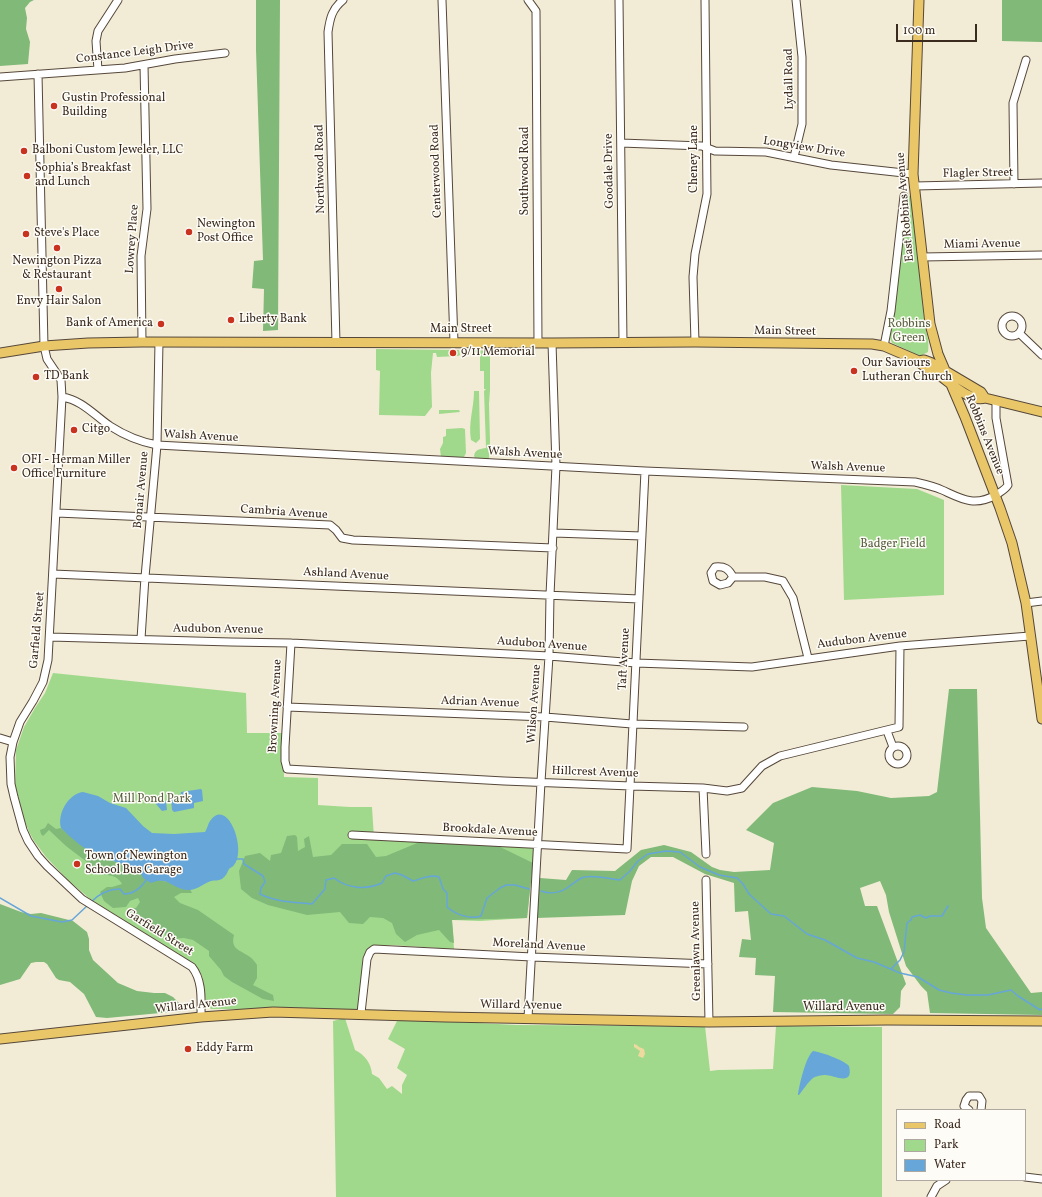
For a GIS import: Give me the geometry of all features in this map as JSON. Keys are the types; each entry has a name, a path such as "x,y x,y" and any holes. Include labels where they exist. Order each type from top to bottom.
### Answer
{"main road":[{"name":"East Robbins Avenue","path":"919,0 913,174 930,324 938,354 951,384"},
{"name":"Main Street","path":"0,353 44,346 88,343 142,342 695,342 872,344 884,346 919,360"},
{"path":"919,360 927,361 945,371 981,392 985,398"},
{"path":"919,360 922,365 965,393 974,397 981,399 985,398 996,402 1042,412"},
{"name":"Robbins Avenue","path":"951,384 995,495 1012,544 1026,604 1030,636 1040,689 1042,719"},
{"name":"Willard Avenue","path":"0,1039 201,1017 273,1012 709,1022 863,1020 1042,1021"}],"street":[{"path":"98,70 96,41 98,31 118,0"},
{"name":"Northwood Road","path":"336,343 328,32 330,17 343,0"},
{"name":"Centerwood Road","path":"442,0 454,342"},
{"name":"Southwood Road","path":"528,0 536,11 538,343"},
{"name":"Goodale Drive","path":"619,0 623,342"},
{"name":"Cheney Lane","path":"695,342 693,277 695,254 707,194 705,0"},
{"name":"Lydall Road","path":"794,157 802,124 802,57 796,0"},
{"name":"Constance Leigh Drive","path":"0,77 98,70 225,53"},
{"path":"1014,184 1013,103 1026,60"},
{"name":"Lowrey Place","path":"142,342 141,256 147,209 144,65"},
{"name":"Garfield Street","path":"38,74 44,346 47,359 61,380 62,396 57,513 48,660 43,682 20,722 13,742 10,757 11,784 23,830 38,856 82,899 192,967 196,972 200,983 201,1017"},
{"name":"Longview Drive","path":"621,143 702,146 715,151 766,152 831,165 913,174"},
{"name":"Flagler Street","path":"914,186 1042,183"},
{"name":"East Robbins Avenue","path":"884,346 904,228 904,196"},
{"name":"Miami Avenue","path":"922,257 1042,255"},
{"path":"1019,333 1042,355"},
{"name":"Bonair Avenue","path":"141,639 157,445 159,342"},
{"name":"Wilson Avenue","path":"528,1018 549,656 550,595 554,532 556,466 552,343"},
{"name":"Walsh Avenue","path":"62,396 77,401 112,427 136,439 157,445 645,471 915,482 932,486 960,498 975,502 995,495"},
{"name":"Robbins Avenue","path":"995,495 1006,488 1008,483 996,418 996,402"},
{"name":"Taft Avenue","path":"627,849 645,471"},
{"name":"Cambria Avenue","path":"57,513 330,525 342,538 353,540 553,548"},
{"path":"554,532 642,536"},
{"name":"Ashland Avenue","path":"53,574 639,599"},
{"path":"733,577 766,577 783,582 793,598 808,658"},
{"path":"1026,604 1042,601"},
{"name":"Audubon Avenue","path":"50,637 290,643 549,656 636,663 752,667 900,646 1030,636"},
{"name":"Browning Avenue","path":"287,770 285,761 290,643"},
{"path":"893,747 887,731 898,727 900,646"},
{"name":"Adrian Avenue","path":"287,707 545,717 632,724 744,727"},
{"name":"Hillcrest Avenue","path":"287,770 703,788 727,791 742,788 762,766 780,756 887,731"},
{"path":"0,738 13,742"},
{"path":"703,788 706,854"},
{"name":"Brookdale Avenue","path":"352,835 627,849"},
{"name":"Greenlawn Avenue","path":"706,880 709,1022"},
{"name":"Moreland Avenue","path":"361,1013 367,959 370,952 374,949 708,964"},
{"path":"968,1109 964,1106 966,1100 969,1096 973,1095 979,1096 982,1101 981,1109"},
{"path":"1026,1177 1042,1179"},
{"path":"932,1197 937,1186 944,1181"}],"green space":[{"path":"0,0 34,0 25,8 27,18 26,29 30,42 28,64 0,66"},
{"path":"256,0 280,0 278,330 263,331 264,289 252,288 254,261 263,260 256,50"},
{"path":"1002,0 1042,0 1042,42 1002,41"},
{"name":"Robbins Green","path":"912,194 924,319 928,343 928,352 920,356 892,343 890,338 908,197"},
{"path":"376,349 459,350 460,355 437,357 436,353 433,353 431,373 432,407 425,416 379,415 380,371 376,370"},
{"path":"473,350 490,351 489,459 475,458 474,456 480,449 486,448 484,391 486,389 484,389 484,371 480,371 480,353 473,352"},
{"path":"474,391 479,391 480,439 476,443 471,440 470,434"},
{"path":"439,410 459,410 460,412 439,414"},
{"path":"446,429 465,429 466,453 464,457 441,457 440,449 443,443 443,437 446,436"},
{"name":"Badger Field","path":"841,485 917,489 944,500 944,595 844,600"},
{"name":"Mill Pond Park","path":"53,673 246,693 247,733 283,733 284,777 318,778 318,805 372,807 374,838 523,846 534,849 527,918 480,921 452,920 454,949 391,945 372,946 363,957 359,1009 211,1009 206,1000 202,975 191,962 90,899 68,880 46,857 29,832 15,784 16,750 24,727 45,693"},
{"path":"949,689 977,689 982,898 986,928 1031,993 1042,992 1042,1015 930,1013 927,992 906,966 889,912 886,895 880,881 860,888 865,906 877,906 906,984 901,991 900,1007 893,1014 773,1012 775,976 755,975 756,958 739,957 742,939 751,940 748,911 735,912 734,883 705,874 673,857 651,857 639,866 632,881 625,915 536,918 540,878 566,880 572,870 615,871 641,850 664,845 691,852 712,867 720,870 734,872 770,870 774,843 746,830 773,803 812,787 857,791 891,798 929,796 937,792"},
{"path":"48,823 56,829 61,828 75,840 100,857 122,864 155,881 166,881 182,888 190,889 192,893 181,893 174,897 180,903 198,910 234,935 233,940 235,947 251,958 257,965 257,978 253,985 273,995 274,1001 263,999 224,976 209,956 209,951 193,940 184,938 173,939 161,932 155,925 147,921 139,924 129,912 130,908 136,908 140,902 138,898 130,901 126,907 113,908 104,901 100,892 107,887 122,884 115,877 104,875 66,846 49,830 43,836 40,830 45,828"},
{"path":"295,835 297,837 298,851 305,847 304,839 309,836 313,857 331,855 342,844 367,844 376,857 386,856 422,841 496,845 533,863 527,918 452,920 454,943 450,942 439,930 417,935 405,942 396,934 392,923 383,918 370,917 363,924 349,923 340,912 307,915 268,905 252,898 241,889 239,871 245,856 260,853 270,861 271,855 281,853 287,836"},
{"path":"0,904 21,912 31,914 41,913 73,921 87,932 89,939 89,950 93,960 118,983 137,991 165,993 173,997 180,1004 186,1004 187,1007 182,1011 107,1018 96,1017 84,994 70,982 56,978 44,962 31,963 20,979 0,985"},
{"path":"345,1018 355,1050 362,1054 367,1060 372,1074 379,1078 387,1089 392,1086 402,1094 402,1085 407,1075 397,1068 405,1049 388,1039 398,1019 517,1025 705,1026 710,1071 773,1069 776,1026 882,1027 882,1197 336,1197 333,1021"}],"sand":[{"path":"634,1044 644,1049 645,1054 643,1058 638,1056 640,1051 634,1047"}],"water":[{"path":"201,789 203,801 194,803 194,808 174,812 172,810 171,799 180,798 181,792"},
{"path":"83,792 98,796 110,803 126,808 152,833 174,834 205,832 210,821 217,815 223,815 229,820 234,828 237,838 238,849 234,866 229,869 222,879 211,881 190,890 182,889 164,881 156,881 151,883 143,878 137,871 89,851 61,828 60,823 62,811 68,801 73,796"},
{"path":"166,801 167,810 162,811 156,803"},
{"path":"813,1051 842,1061 849,1066 849,1076 842,1078 821,1075 813,1078 798,1095 805,1065"}],"waterway":[{"path":"541,891 549,893 561,891 585,877 620,880 638,861 648,854 666,851 680,852 700,867 719,875 737,878 749,894 771,914 784,916 807,934 825,940 857,958 874,962 900,973 918,977 939,990 951,993 988,995 1011,990 1040,1010 1042,1009"},
{"path":"236,859 243,859 244,864 263,876 265,882 261,888 260,894 272,899 292,902 312,904 325,889 326,880 334,878 339,882 351,886 370,887 382,883 386,876 395,873 413,881 429,876 436,876 439,877 443,889 447,893 447,907 463,916 477,917 481,916 487,898 500,888 506,885 515,885 529,889"},
{"path":"91,902 101,894 112,890 120,889 124,894 134,892 140,888 147,879"},
{"path":"0,898 31,916 62,922 72,920 88,905"},
{"path":"891,969 900,960 904,952 907,923 912,917 920,915 926,918 930,916 942,916 948,906"}],"place":[{"name":"Gustin Professional Building","path":"54,106"},
{"name":"Balboni Custom Jeweler, LLC","path":"24,151"},
{"name":"Sophia’s Breakfast and Lunch","path":"27,176"},
{"name":"Newington Post Office","path":"189,232"},
{"name":"Steve's Place","path":"26,234"},
{"name":"Newington Pizza & Restaurant","path":"57,248"},
{"name":"Envy Hair Salon","path":"59,289"},
{"name":"Liberty Bank","path":"231,320"},
{"name":"Bank of America","path":"161,324"},
{"name":"9/11 Memorial","path":"453,353"},
{"name":"Our Saviours Lutheran Church","path":"854,371"},
{"name":"TD Bank","path":"36,377"},
{"name":"Citgo","path":"74,430"},
{"name":"OFI - Herman Miller Office Furniture","path":"14,468"},
{"name":"Town of Newington School Bus Garage","path":"77,864"},
{"name":"Eddy Farm","path":"188,1049"}]}
